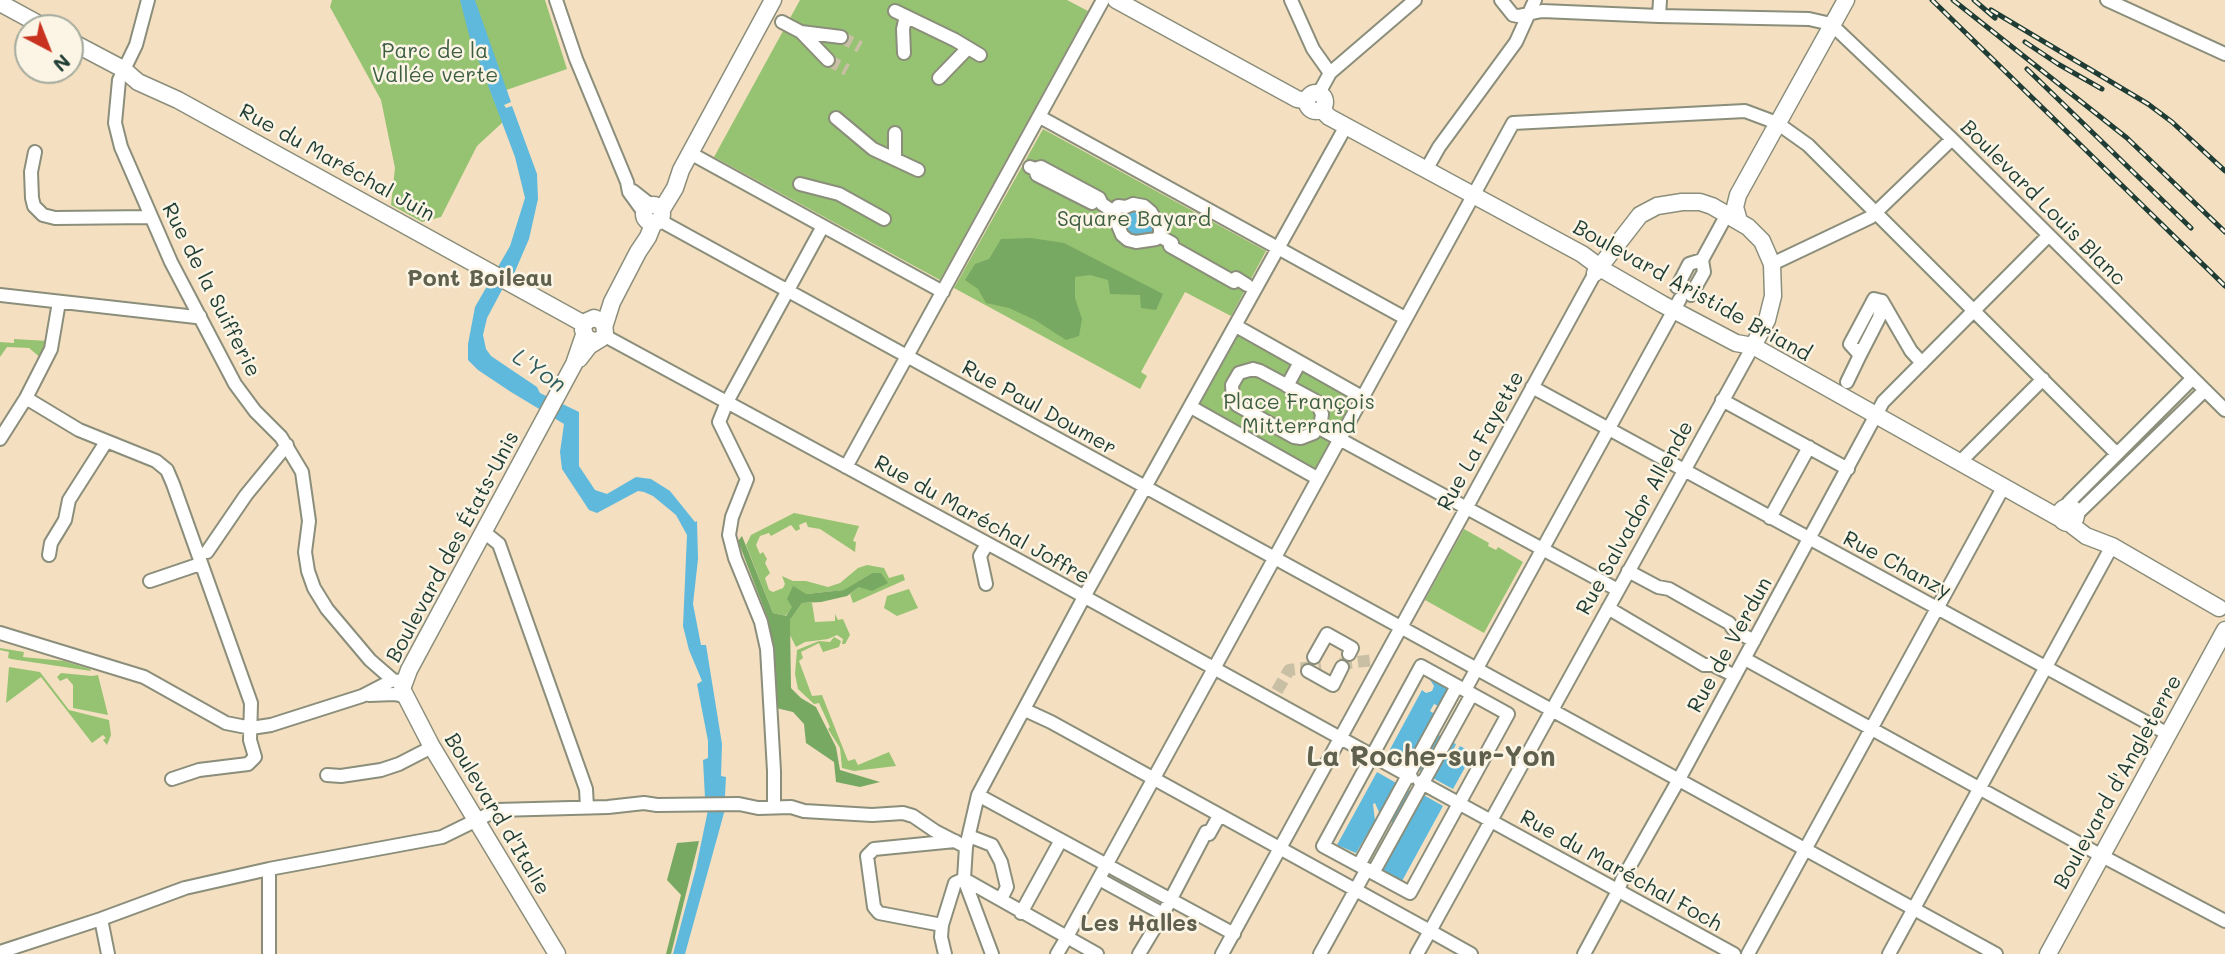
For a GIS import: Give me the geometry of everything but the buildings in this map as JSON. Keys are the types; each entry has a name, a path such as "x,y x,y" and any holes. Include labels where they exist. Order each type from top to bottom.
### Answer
{"main road":[{"name":"Boulevard Aristide Briand","path":"1116,0 1297,99 1316,101 1329,117 1346,126 1430,163 1476,188 1594,266 1680,297 1735,343 1753,346 1880,409 1960,462 2044,510 2069,515 2096,538 2222,606"},
{"path":"1733,218 1738,195 1846,0"},
{"path":"594,330 608,312 638,252 653,214 675,188 681,170 767,2"},
{"path":"0,3 20,14"},
{"name":"Rue du Maréchal Juin","path":"84,48 123,69 138,82 178,100 594,330"},
{"path":"1712,206 1738,195"},
{"path":"1594,266 1599,253 1617,230 1657,206 1682,202 1700,202 1712,206 1733,218 1762,242 1772,264 1773,296 1767,320 1753,346"},
{"name":"Boulevard des États-Unis","path":"400,686 594,330"},
{"path":"2222,606 2218,619 2225,628"},
{"name":"Boulevard d'Angleterre","path":"2048,954 2102,856 2161,730 2225,628"},
{"name":"Boulevard d'Italie","path":"400,686 432,747 557,954"}],"street":[{"name":"Rue de la Suifferie","path":"148,0 136,45 119,80 115,123 121,147 172,262 235,384 287,445 302,472 309,521 305,552 314,588 327,609 370,660 400,686"},
{"name":"Rue Paul Doumer","path":"556,0 576,59 627,182 653,214 786,291 1996,954"},
{"path":"846,467 1103,0"},
{"path":"1291,0 1313,49 1330,73"},
{"path":"1316,101 1330,73 1415,0"},
{"path":"1501,0 1513,15 1529,15 1542,11 1809,19 1831,24"},
{"path":"1430,163 1516,42 1535,0"},
{"path":"1659,16 1660,0"},
{"path":"2106,0 2225,54"},
{"path":"904,53 900,14 980,55"},
{"path":"782,22 801,32 828,60"},
{"name":"Boulevard Louis Blanc","path":"1831,24 1952,139 2225,410"},
{"path":"801,32 841,37"},
{"path":"939,78 968,48"},
{"path":"1057,954 1513,123 1745,111 1777,123 1808,145 2117,454"},
{"path":"1040,117 1405,318"},
{"path":"836,118 873,149 918,170"},
{"path":"992,954 964,879 963,841 978,795 1026,710 1084,597 1346,126"},
{"path":"895,133 895,157"},
{"path":"1772,264 1876,213 1952,139"},
{"path":"35,152 31,172 32,198 34,206 43,215 55,218 151,217"},
{"path":"690,153 943,292"},
{"path":"1031,167 1037,175 1096,205 1109,208 1137,204 1145,206 1160,225 1159,236"},
{"path":"800,184 839,194 884,219"},
{"path":"1109,208 1113,220 1128,240 1149,241 1159,236"},
{"path":"1320,954 1680,297 1689,264 1702,260 1733,218"},
{"path":"774,807 767,649 761,622 734,558 729,535 732,517 747,479 719,422 727,402 823,226"},
{"path":"1159,236 1172,243 1170,246 1234,282 1242,281"},
{"name":"Rue de Verdun","path":"1584,954 1880,409 2048,236"},
{"name":"Rue La Fayette","path":"1223,954 1378,662 1401,628 1532,387 1594,266"},
{"path":"0,295 200,316"},
{"path":"1847,382 1860,355 1850,344 1874,299 1882,301 1911,351 1923,363"},
{"path":"0,439 26,398 51,349 59,302"},
{"path":"1236,326 1362,397"},
{"name":"Rue du Maréchal Joffre","path":"594,330 1213,669 1274,696 1340,738 1415,780"},
{"name":"Rue Salvador Allende","path":"1417,954 1753,346"},
{"path":"1287,386 1300,362"},
{"path":"1214,366 1234,378"},
{"path":"1253,369 1316,401 1322,414 1319,428 1301,438 1294,437 1237,405 1231,392 1234,378 1253,369"},
{"path":"1960,462 2043,379"},
{"path":"2069,515 2068,503 2192,379"},
{"name":"Rue Chanzy","path":"1532,387 2161,730"},
{"path":"2069,515 2204,391"},
{"path":"26,398 79,430 156,461 167,470 251,703 250,740 254,757 248,764 223,766 172,779"},
{"path":"1722,400 1848,469"},
{"path":"1191,407 1317,478"},
{"path":"1259,445 1271,424"},
{"path":"1319,428 1618,590"},
{"path":"49,555 51,543 65,520 69,500 106,442"},
{"path":"207,552 246,495 287,445"},
{"path":"1770,518 1809,447"},
{"path":"1748,954 2004,486"},
{"path":"484,532 499,544 586,789 587,807"},
{"path":"986,544 980,556 986,584"},
{"path":"1889,954 2112,546"},
{"path":"150,581 200,564"},
{"path":"1628,571 1681,595 1729,622 1734,630 1754,641"},
{"path":"1608,608 1703,665 1713,665 1735,676"},
{"path":"0,633 144,677 226,723 251,727 271,725 362,695 400,686"},
{"path":"1314,657 1326,634 1352,648 1349,654"},
{"path":"1745,659 2225,921"},
{"name":"Rue de la Suifferie","path":"370,660 374,668 377,691"},
{"path":"1421,666 1508,714 1410,893 1323,846 1372,756 1421,666"},
{"path":"1308,671 1333,685 1340,668 1323,669"},
{"path":"377,691 400,686"},
{"path":"1415,780 1417,760 1430,737 1465,690"},
{"path":"1026,710 1471,954"},
{"path":"327,775 341,776 381,769 399,764 432,747"},
{"path":"1367,869 1387,814 1400,790 1415,780"},
{"name":"Rue du Maréchal Foch","path":"1415,780 1734,954"},
{"path":"978,795 1234,934"},
{"path":"0,952 185,888 442,836 497,810 644,803 739,804 758,808 858,814 903,813 913,816 935,831 963,841 992,845 1001,863 1007,887 1001,899"},
{"path":"1139,954 1163,914 1195,844 1206,832 1209,834 1219,816"},
{"path":"929,845 935,831"},
{"path":"1021,913 1061,840"},
{"path":"942,925 883,915 873,907 867,862 869,853 874,849 963,841"},
{"path":"269,869 269,954"},
{"path":"964,879 1021,913 1068,935 1097,954"},
{"path":"945,954 941,937 942,925 955,883 964,879"},
{"path":"1099,879 1163,914"},
{"path":"101,919 108,954"}],"green space":[{"name":"Parc de la Vallée verte","path":"332,0 545,0 567,69 492,95 503,122 477,146 441,217 422,222 391,205 395,168 381,100 330,7"},
{"path":"800,0 1067,0 1088,11 940,280 714,157"},
{"name":"Square Bayard","path":"1043,129 1266,251 1231,316 1185,292 1141,372 1147,376 1140,389 954,288"},
{"path":"1031,238 1064,243 1163,294 1156,310 1141,308 1140,295 1110,294 1108,280 1090,275 1075,277 1075,298 1082,319 1079,336 1066,340 1035,320 1009,308 986,303 978,289 965,280 975,264 989,259 1001,239"},
{"name":"Place François Mitterrand","path":"1238,336 1355,400 1316,471 1199,406"},
{"path":"14,339 48,341 42,359 29,348 7,347 0,357 0,342 14,343"},
{"path":"794,513 859,526 853,541 856,542 855,552 820,529 808,527 806,522 799,525 800,529 796,531 791,525 771,536 769,533 760,536 756,545 760,554 763,552 767,559 765,563 770,573 765,578 769,590 773,592 783,588 785,584 782,576 793,581 806,581 828,587 840,583 858,568 867,565 884,568 889,578 903,574 905,580 853,603 850,594 872,573 845,590 806,594 785,616 773,613 746,545 751,535"},
{"path":"1464,529 1489,543 1488,546 1496,550 1498,547 1523,562 1484,633 1425,600"},
{"path":"742,536 773,613 786,616 792,607 787,599 793,586 806,594 844,590 872,573 881,573 888,583 872,591 859,587 847,596 802,603 790,620 791,688 816,707 836,747 840,770 880,782 860,787 836,782 834,762 806,743 804,724 793,712 776,708 768,619 738,541"},
{"path":"909,589 918,608 897,616 884,608 887,596"},
{"path":"802,603 812,603 815,622 835,621 835,614 838,620 843,619 850,635 845,644 842,644 843,639 837,635 805,642 796,647 790,635 790,620"},
{"path":"834,637 841,641 839,647 823,652 819,643 801,652 803,658 799,661 812,696 822,695 848,761 855,759 858,765 889,752 896,766 854,771 842,768 840,748 828,729 830,727 819,703 814,704 798,689 795,674 797,650 819,641 830,642"},
{"path":"0,648 24,652 23,657 64,661 91,671 11,659 8,658 9,652"},
{"path":"9,667 40,672 69,710 109,720 111,735 107,745 103,735 92,743 41,677 6,703"},
{"path":"61,673 98,675 108,715 73,708 73,685 67,678 60,681 57,677"},
{"path":"699,841 671,954 666,954 681,895 667,880 677,843"}],"water":[{"path":"460,0 475,0 511,102 504,105 506,108 512,106 537,174 538,199 529,239 513,276 503,288 487,318 483,335 486,349 491,356 537,387 540,393 579,412 579,466 595,490 607,494 636,477 651,479 670,491 695,522 697,521 698,559 693,604 701,645 706,645 722,744 721,776 726,777 724,813 685,954 673,954 708,810 703,760 708,758 708,741 697,684 702,681 689,650 683,626 687,535 676,515 644,492 638,491 597,513 589,510 562,469 560,452 564,424 478,370 468,360 475,307 510,246 525,198 515,157 469,35"},
{"path":"1118,210 1142,210 1157,229 1152,237 1130,235 1119,224"},
{"path":"1429,678 1452,691 1443,708 1434,704 1430,711 1438,716 1435,733 1444,738 1425,773 1388,753 1422,690 1426,693 1432,691 1434,686"},
{"path":"1448,741 1456,744 1450,757 1453,758 1460,746 1473,753 1453,789 1429,776"},
{"path":"1377,772 1412,792 1394,823 1381,817 1375,803 1373,804 1375,821 1356,853 1337,845"},
{"path":"1420,793 1443,806 1402,881 1379,868"}],"tunnel":[{"path":"841,37 860,47"},
{"path":"828,60 847,70"},
{"path":"1340,664 1374,660"},
{"path":"1277,691 1289,670 1321,666"}],"railway":[{"path":"1932,0 2225,286"},
{"path":"1953,0 2127,138 2225,232"},
{"path":"1974,0 1995,18"},
{"path":"1991,10 2148,104 2172,122 2225,171"},
{"path":"2025,42 2102,89"},
{"path":"2027,69 2191,228"}],"district":[{"name":"Pont Boileau","path":"480,279"},
{"name":"La Roche-sur-Yon","path":"1431,757"},
{"name":"Les Halles","path":"1139,924"}],"water label":[{"name":"L'Yon","path":"539,371"}]}
